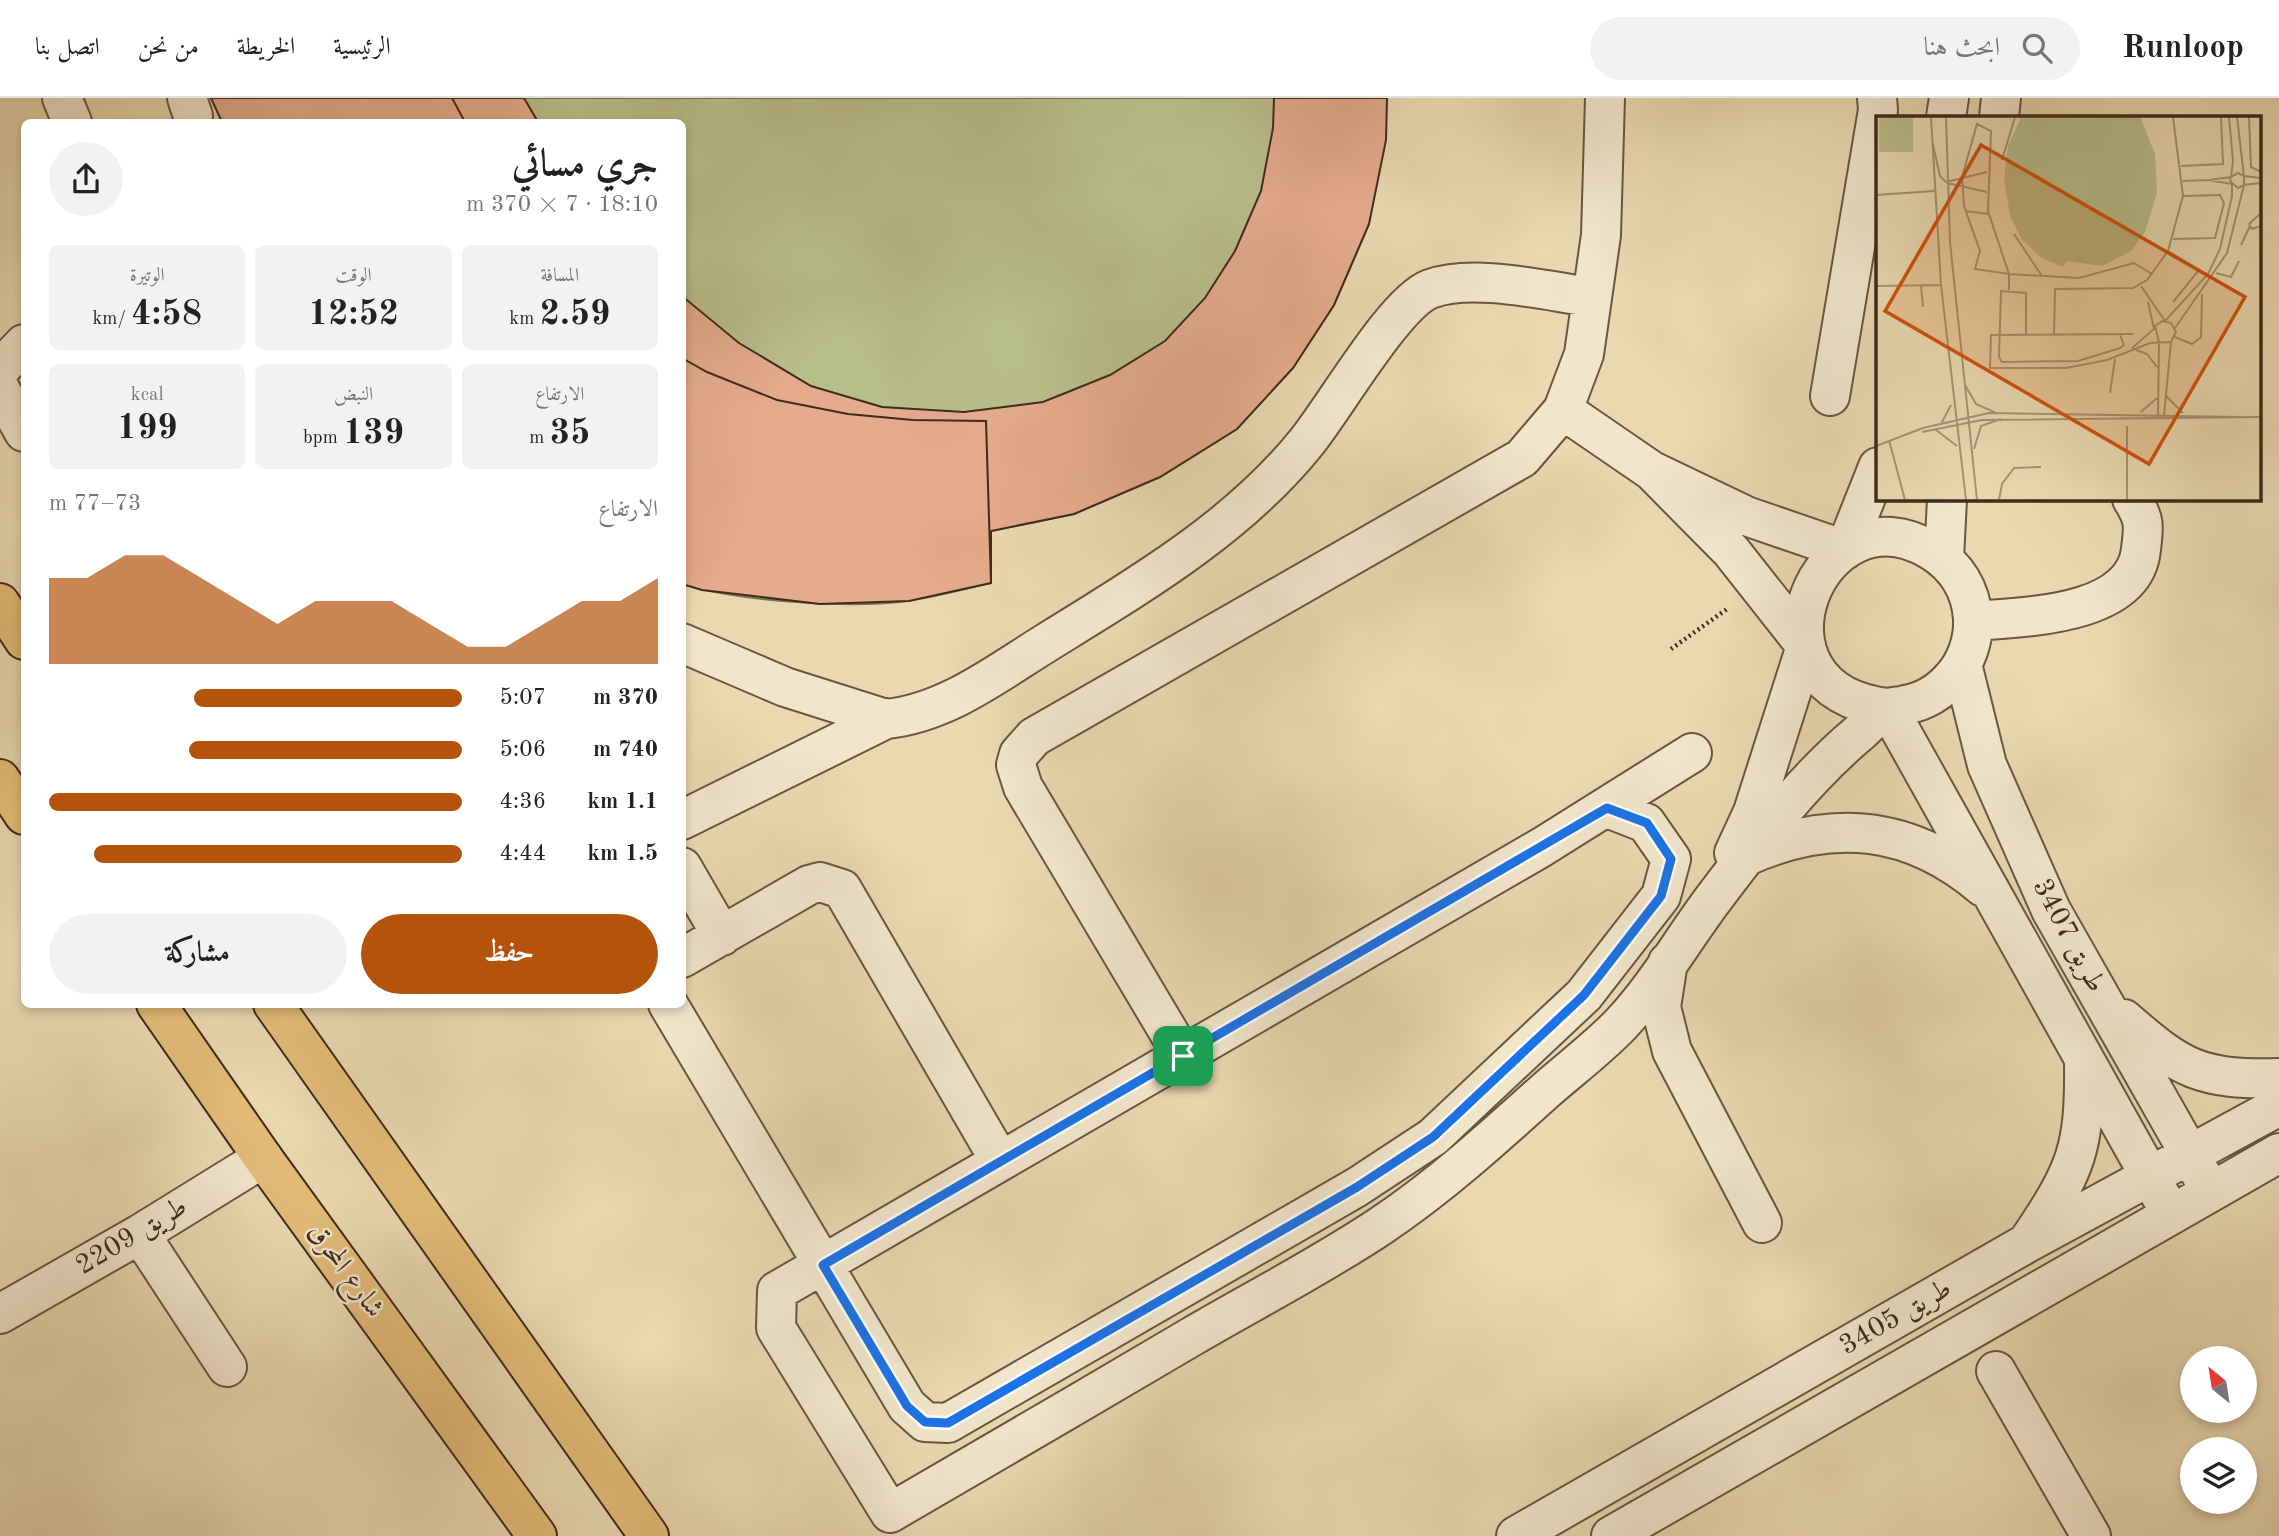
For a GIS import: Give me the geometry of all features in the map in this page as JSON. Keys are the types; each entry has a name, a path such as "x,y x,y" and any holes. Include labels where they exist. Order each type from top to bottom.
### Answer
{"main road":[{"path":"0,603 21,635"},
{"path":"0,779 21,810"},
{"name":"شارع المحرق","path":"159,1008 263,1158 537,1536"},
{"path":"276,1008 649,1536"}],"street":[{"path":"62,98 71,119"},
{"path":"1183,1056 1017,776 1016,765 1025,744 1095,701 1252,615 1522,458 1563,410 1584,354 1601,234 1605,98"},
{"path":"1877,98 1877,116"},
{"path":"1946,116 1949,98"},
{"path":"1999,116 2001,98"},
{"path":"1830,396 1876,122"},
{"path":"686,818 886,719 905,717 958,697 1129,592 1232,517 1303,446 1400,310 1412,299 1428,290 1462,284 1513,286 1592,297"},
{"path":"0,369 21,347"},
{"path":"0,389 21,427"},
{"path":"1563,410 1652,471 1746,516 1845,550"},
{"path":"0,453 21,443"},
{"path":"1652,471 1731,551 1806,646 1815,666 1828,684 1846,697 1867,705 1888,708 1923,700 1952,678 1962,664 1970,643 1973,621 1970,600 1961,579 1944,559 1922,545 1896,538 1870,540 1845,550 1827,564 1814,581 1806,602 1803,624 1806,646 1753,811 1715,897"},
{"path":"1845,550 1876,472"},
{"path":"1944,559 1947,500"},
{"path":"1973,621 2058,613 2106,599 2140,565 2144,519 2133,500"},
{"path":"686,645 785,687 886,719"},
{"name":"طريق 3407","path":"1962,664 1987,765 2051,910 2212,1192"},
{"path":"1692,753 1607,808 777,1291 776,1328 890,1513 1382,1225 1484,1146 1622,1023 1747,855 1835,753 1888,708"},
{"name":"طريق 3407","path":"1888,708 2172,1214"},
{"path":"670,1008 915,1416 925,1422 948,1423 1357,1187 1433,1137 1584,995 1661,896 1671,859 1647,823 1607,808"},
{"path":"1747,855 1781,841 1818,833 1855,832 1892,837 1928,850 1960,868 1989,892"},
{"path":"686,873 728,933"},
{"path":"686,956 809,885 820,882 842,889 1000,1161"},
{"path":"1668,960 1661,1007 1672,1051 1762,1223"},
{"path":"2101,999 2159,1049 2194,1071 2242,1079 2279,1078"},
{"path":"2027,1243 2054,1203 2076,1157 2084,1110 2084,1057"},
{"name":"طريق 3405","path":"1516,1536 2027,1243 2279,1106"},
{"name":"طريق 3405","path":"1611,1536 2279,1153"},
{"name":"طريق 2209","path":"0,1314 140,1234 263,1158"},
{"path":"140,1234 227,1367"},
{"path":"1996,1371 2091,1536"}],"green space":[{"path":"211,98 1387,98 1369,224 1334,305 1293,368 1237,429 1160,477 1074,514 991,531 991,583 912,600 860,604 765,599 686,585 686,119 221,119"}],"building":[{"path":"211,98 524,98 536,119 221,119"},
{"path":"211,98 452,98 463,119 221,119"},
{"path":"1274,98 1387,98 1386,140 1369,224 1334,305 1293,368 1237,429 1160,477 1074,514 991,531 991,583 909,601 820,604 702,590 686,585 686,299 739,343 811,386 882,407 964,412 1043,402 1110,375 1165,341 1205,298 1235,251 1261,191 1273,128"},
{"path":"686,360 707,372 777,400 848,414 913,420 986,421 991,583 909,601 820,604 702,590 686,585"}],"route":[{"path":"1607,808 1647,823 1671,859 1661,896 1584,995 1433,1137 1357,1187 948,1423 925,1422 915,1416 823,1265 1183,1056 1607,808"}]}
